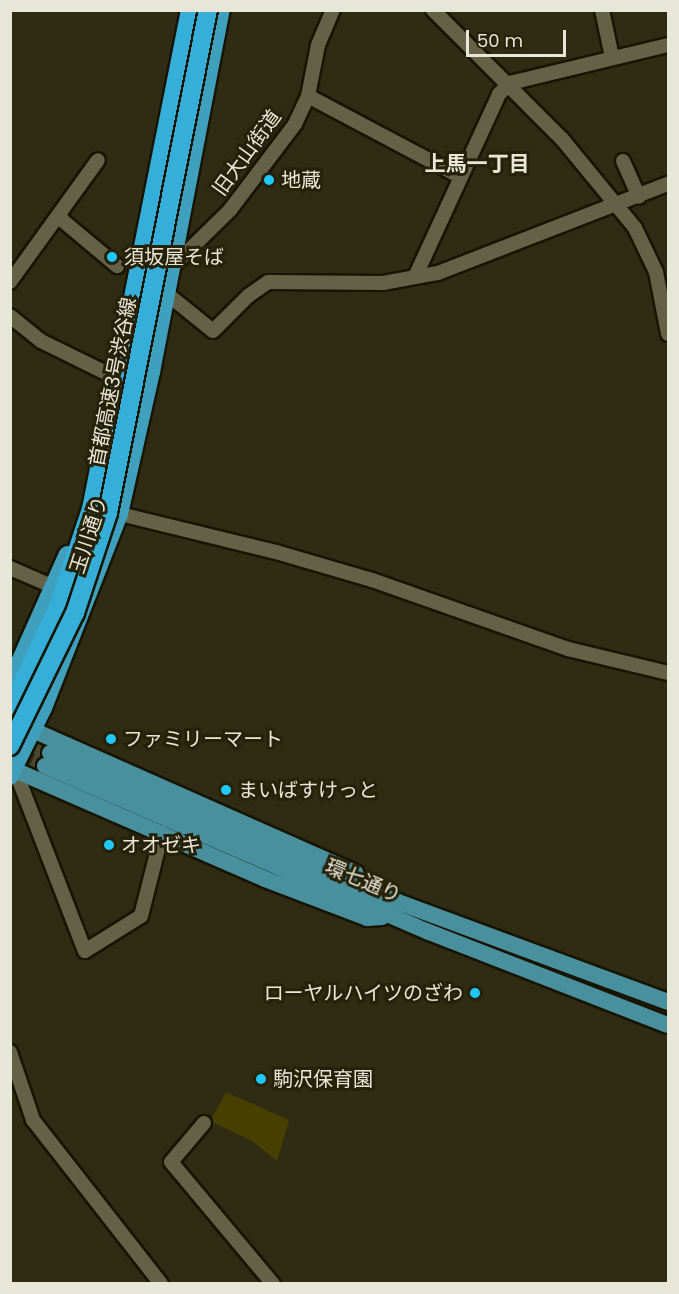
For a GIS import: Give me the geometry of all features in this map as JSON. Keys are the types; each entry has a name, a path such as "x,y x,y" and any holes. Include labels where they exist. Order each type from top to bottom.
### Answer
{"highway":[{"name":"玉川通り","path":"10,682 57,582 95,465 181,10"},
{"name":"首都高速3号渋谷線","path":"10,710 58,605 91,509 190,10"},
{"name":"首都高速3号渋谷線","path":"10,746 75,613 108,513 208,10"},
{"name":"玉川通り","path":"12,771 34,731 87,604 120,514 172,267 222,10"}],"main road":[{"path":"10,720 381,884 395,909 367,918 265,879 162,833 12,771"},
{"name":"環七通り","path":"47,759 234,835 395,909 669,1025"},
{"name":"環七通り","path":"395,909 669,1002"}],"street":[{"name":"旧大山街道","path":"172,267 230,210 283,141 308,96 318,45 333,10"},
{"path":"433,10 510,83 617,207 646,245 662,271 669,334"},
{"path":"603,10 612,57"},
{"path":"415,277 499,94 510,83 669,45"},
{"path":"308,96 461,177"},
{"path":"10,282 98,160"},
{"path":"623,161 639,197"},
{"path":"166,293 213,331 248,296 268,282 383,283 415,277 471,261 617,207 669,184"},
{"path":"60,214 62,220 117,266"},
{"path":"10,316 41,341 112,376"},
{"path":"120,514 259,547 372,580 568,649 669,672"},
{"path":"10,567 47,584 57,582"},
{"path":"12,771 85,951 141,916 162,833"},
{"path":"10,1052 33,1120 161,1284"},
{"path":"204,1123 171,1162 273,1284"}],"shaded area":[{"path":"226,1092 289,1120 277,1161 252,1141 210,1121"}],"tunnel":[{"path":"14,735 50,753"},
{"path":"11,749 45,766"}],"place":[{"name":"地蔵","path":"269,180"},
{"name":"須坂屋そば","path":"112,257"},
{"name":"ファミリーマート","path":"111,739"},
{"name":"まいばすけっと","path":"226,790"},
{"name":"オオゼキ","path":"109,845"},
{"name":"ローヤルハイツのざわ","path":"475,993"},
{"name":"駒沢保育園","path":"261,1079"}],"district":[{"name":"上馬一丁目","path":"477,164"}]}
